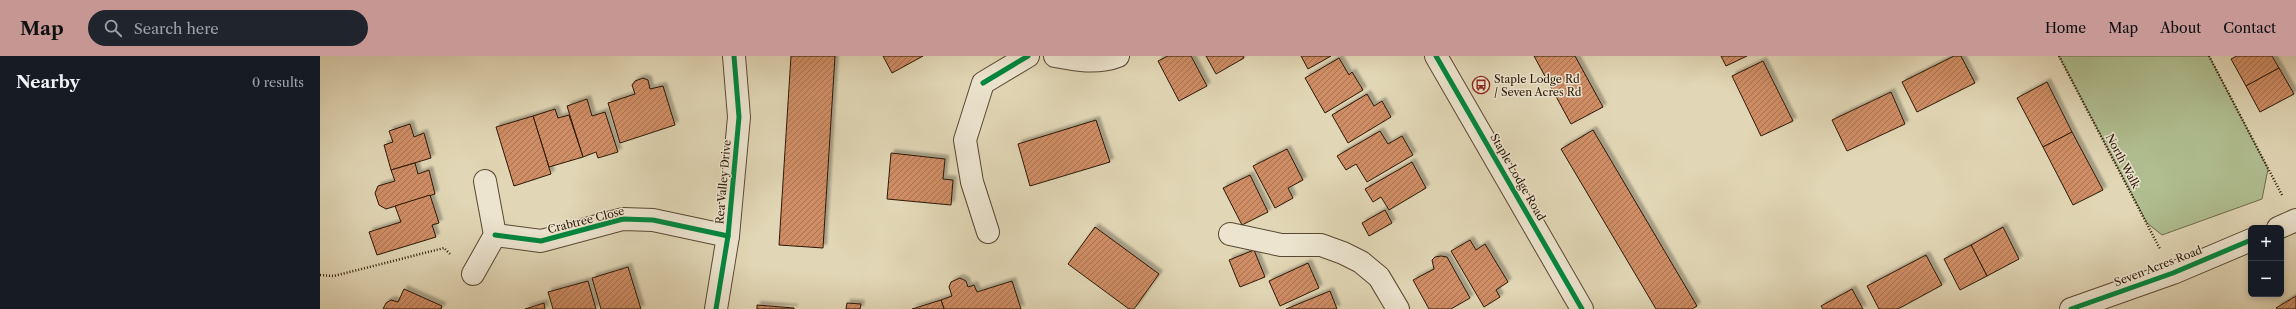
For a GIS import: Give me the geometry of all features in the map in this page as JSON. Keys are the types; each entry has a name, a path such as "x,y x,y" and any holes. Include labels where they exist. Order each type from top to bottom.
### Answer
{"street":[{"name":"Rea Valley Drive","path":"716,309 728,236 739,117 734,56"},
{"path":"988,232 972,182 964,140 983,83 1028,56"},
{"path":"1055,56 1080,61 1108,60 1118,56"},
{"name":"Staple Lodge Road","path":"1436,56 1582,309"},
{"path":"473,274 495,235 485,181"},
{"name":"Crabtree Close","path":"495,235 541,241 624,219 653,220 728,236"},
{"path":"1230,234 1281,245 1321,245 1361,262 1379,277 1398,309"},
{"name":"Seven Acres Road","path":"2071,309 2173,273 2248,241"}],"path":[{"path":"2209,56 2290,223"},
{"path":"320,275 334,276 444,248 473,274"}],"green space":[{"path":"2059,56 2209,56 2268,169 2262,199 2162,235 2147,223"}],"building":[{"path":"791,56 835,56 823,248 779,245"},
{"path":"883,56 923,56 892,73"},
{"path":"1168,56 1191,56 1207,86 1179,101 1158,61"},
{"path":"1206,56 1243,56 1244,58 1216,74"},
{"path":"1301,56 1331,56 1308,69"},
{"path":"1534,56 1575,56 1603,107 1571,124"},
{"path":"1721,56 1747,56 1726,66"},
{"path":"1954,56 1961,56 1975,83 1917,112 1902,82"},
{"path":"2237,56 2272,56 2279,68 2246,86 2231,59"},
{"path":"1339,58 1349,75 1352,72 1363,90 1325,113 1305,78"},
{"path":"1763,61 1793,121 1761,136 1732,76"},
{"path":"2279,68 2294,94 2260,112 2246,86"},
{"path":"643,78 648,80 650,89 663,86 675,125 620,143 608,103 635,94 632,85 635,81"},
{"path":"2047,82 2072,132 2043,147 2017,98"},
{"path":"1891,92 1905,124 1847,151 1832,120"},
{"path":"1367,94 1374,106 1382,101 1391,117 1348,143 1332,115"},
{"path":"587,99 592,116 605,112 618,152 598,158 596,152 583,157 567,106"},
{"path":"555,109 558,118 569,115 583,157 549,167 533,116"},
{"path":"533,116 551,174 514,186 496,127"},
{"path":"1096,120 1110,162 1030,186 1018,144"},
{"path":"410,124 414,137 424,133 431,158 391,170 384,145 393,142 389,131"},
{"path":"1593,130 1697,306 1692,309 1656,309 1561,149"},
{"path":"1380,131 1388,144 1402,136 1413,155 1367,182 1356,164 1346,170 1337,156"},
{"path":"2072,132 2103,190 2073,205 2043,147"},
{"path":"1287,149 1303,180 1288,188 1293,198 1275,208 1253,166"},
{"path":"891,153 945,159 943,179 953,180 951,205 887,199"},
{"path":"1412,162 1426,188 1389,210 1381,197 1373,202 1365,189"},
{"path":"415,163 418,174 429,170 435,194 386,209 379,205 375,193 378,186 395,181 391,170"},
{"path":"1250,175 1268,212 1242,225 1223,188"},
{"path":"430,195 439,223 432,225 436,237 377,255 369,232 401,222 395,206"},
{"path":"1385,210 1392,223 1369,236 1362,223"},
{"path":"1095,227 1159,274 1134,309 1129,309 1068,264"},
{"path":"2003,227 2019,259 1987,276 1971,245"},
{"path":"1470,240 1476,250 1485,244 1508,282 1496,290 1500,297 1484,307 1451,251"},
{"path":"1971,245 1987,276 1960,290 1944,259"},
{"path":"1254,250 1265,277 1240,287 1229,260"},
{"path":"1926,255 1942,285 1898,309 1879,309 1867,286"},
{"path":"1435,257 1447,257 1470,298 1451,309 1429,309 1413,280 1434,269 1432,260"},
{"path":"1308,263 1319,288 1280,306 1269,281"},
{"path":"628,267 641,309 601,309 592,278"},
{"path":"960,278 966,281 968,287 974,285 977,292 1012,281 1021,309 944,309 941,300 952,296 949,287 951,282"},
{"path":"588,281 596,309 553,309 548,292"},
{"path":"404,289 442,306 441,309 383,309 386,303 391,300 398,302"},
{"path":"1852,289 1863,309 1823,309 1821,306"},
{"path":"1330,291 1337,309 1286,309"},
{"path":"2296,296 2296,309 2276,308"},
{"path":"941,300 944,309 912,309"},
{"path":"544,303 545,309 525,309"},
{"path":"847,303 861,304 860,309 846,309"},
{"path":"757,305 794,308 794,309 757,309"}],"cycle path":[{"path":"716,309 728,236 739,117 734,56"},
{"path":"983,83 1028,56"},
{"path":"1436,56 1582,309"},
{"path":"495,235 541,241 623,219 653,220 728,236"},
{"path":"2071,309 2173,273 2248,241"}],"place":[{"name":"Staple Lodge Rd / Seven Acres Rd","path":"1481,85"}]}
